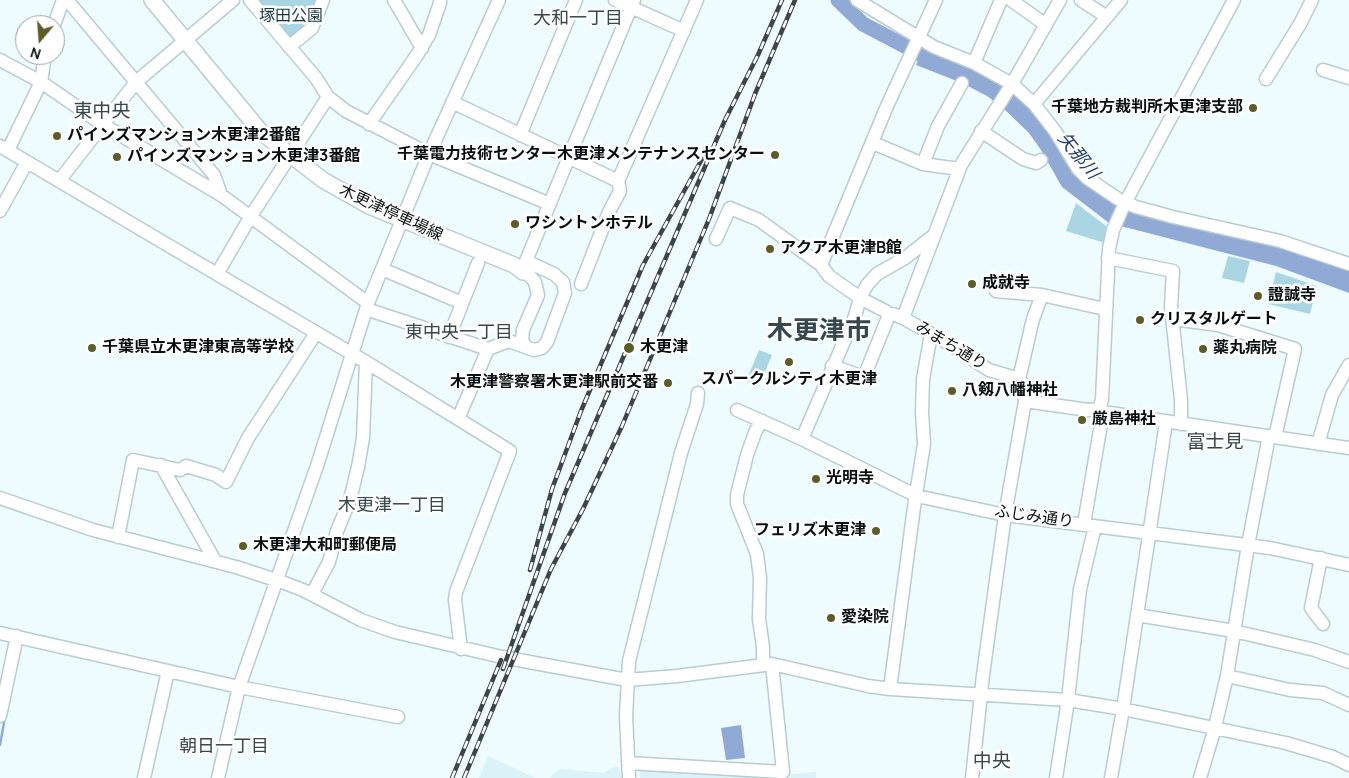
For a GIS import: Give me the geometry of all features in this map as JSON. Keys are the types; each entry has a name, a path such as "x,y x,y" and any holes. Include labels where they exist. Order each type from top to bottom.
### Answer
{"main road":[{"name":"木更津停車場線","path":"152,0 272,128 292,152 404,216 525,266"},
{"name":"木更津停車場線","path":"163,0 188,37"}],"street":[{"path":"58,15 63,0"},
{"path":"67,0 214,175 221,195"},
{"path":"59,181 136,82 233,0"},
{"path":"250,0 316,78 328,97 346,111 428,154 550,204"},
{"path":"289,47 312,28 322,0"},
{"path":"394,0 422,48"},
{"path":"369,124 422,48 429,35 440,0"},
{"path":"218,778 239,687 317,466 367,306 428,154 499,0"},
{"path":"520,135 576,0"},
{"path":"615,0 633,4 684,31"},
{"path":"581,284 609,212 620,191 618,180 696,0"},
{"path":"857,0 934,48 974,63 1012,84 1034,104 1055,131 1078,169 1087,178 1124,204 1173,218 1280,241 1349,264"},
{"path":"821,265 905,66 936,0"},
{"path":"974,63 1001,0"},
{"path":"1011,0 1046,25"},
{"path":"903,318 959,169 1012,84 1060,0"},
{"path":"1081,0 1107,17"},
{"path":"1034,104 1121,0"},
{"path":"1056,778 1068,700 1080,589 1090,525 1102,400 1108,258 1113,230 1124,204 1234,0"},
{"path":"1266,78 1300,24 1312,0"},
{"path":"526,347 522,340 523,330 538,295 535,282 525,266 633,4"},
{"path":"0,60 41,82 102,124 221,195 367,306 488,349 509,341 534,350 542,348 547,342 565,293 563,282 554,274 525,266"},
{"path":"44,65 41,82 4,148 366,362 510,451 456,592 455,600 461,648"},
{"path":"1323,70 1349,78"},
{"path":"923,164 938,126 962,83"},
{"path":"217,274 251,216 328,97"},
{"path":"452,102 569,159 618,180"},
{"path":"981,131 1023,159 1036,162 1041,160"},
{"path":"873,143 923,164 959,169"},
{"path":"0,211 27,162"},
{"name":"みまち通り","path":"716,239 730,208 758,220 821,265 829,276 860,298 889,315 893,314 903,318 990,370 1019,379"},
{"path":"802,439 867,285 877,274 905,258 933,236"},
{"path":"1108,258 1173,270 1171,307 1181,400 1181,424"},
{"path":"450,337 478,263"},
{"path":"382,269 462,303"},
{"path":"996,291 1042,295 1105,308"},
{"path":"972,778 981,694 1005,515 1025,401 1023,385 1019,379 1033,319 1042,295"},
{"path":"832,366 864,377 889,315"},
{"path":"1173,318 1218,325 1296,349 1272,436 1248,545 1227,676 1216,727 1200,778"},
{"path":"118,537 133,460 180,470 186,466 216,475 226,482 248,438 316,333"},
{"path":"890,689 924,444 922,412 923,379 931,334"},
{"path":"458,419 488,349"},
{"path":"312,594 329,562 337,531 350,500 358,467 363,438 366,362"},
{"path":"1318,444 1332,396 1349,365"},
{"path":"629,778 626,716 629,661 686,439 697,404 702,395"},
{"path":"1025,401 1349,448"},
{"name":"ふじみ通り","path":"737,410 802,439 917,496 1005,515 1248,545 1349,565"},
{"path":"628,763 783,772 759,619 760,578 757,554 737,504 737,495 747,455 756,430 762,421"},
{"path":"1111,778 1166,422"},
{"path":"161,465 215,562"},
{"path":"0,498 118,537 276,580 312,594 361,620 382,628 461,648 627,680 677,676 767,664 890,689 1068,700 1216,727 1286,743 1349,765"},
{"path":"1321,558 1311,608 1323,624"},
{"path":"1137,615 1234,631 1315,650 1349,662"},
{"path":"0,633 239,687 398,717"},
{"path":"0,716 17,636"},
{"path":"144,778 168,671"},
{"path":"1227,676 1290,690 1323,693 1349,705"}],"shaded area":[{"path":"924,47 973,66 1014,91 1117,205 1271,244 1349,267 1349,293 1276,266 1109,223 1062,187 1029,133 1003,108 987,96 962,83 916,65"},
{"path":"741,725 745,758 726,760 721,728"},
{"path":"488,756 535,778 479,778"},
{"path":"614,767 619,767 621,778 549,778 559,769 603,773"},
{"path":"640,767 785,775 816,772 816,778 640,778"}],"green space":[{"name":"塚田公園","path":"256,0 317,0 308,26 289,41"},
{"path":"1076,203 1106,226 1105,243 1066,231"},
{"path":"1228,256 1250,261 1244,283 1222,278"},
{"path":"1276,272 1317,286 1310,314 1268,304"},
{"path":"759,350 772,355 759,386 746,381"}],"waterway":[{"name":"矢那川","path":"838,0 863,24 939,64"},
{"path":"0,745 5,717"}],"railway":[{"path":"503,669 565,493 725,120 758,55 782,0"},
{"path":"464,778 551,569 583,509 622,426 709,219 755,94 795,0"},
{"path":"530,570 552,489 581,411 643,265 702,159"},
{"path":"452,778 501,660"}],"place":[{"name":"千葉地方裁判所木更津支部","path":"1253,108"},
{"name":"パインズマンション木更津2番館","path":"57,136"},
{"name":"千葉電力技術センター木更津メンテナンスセンター","path":"775,155"},
{"name":"パインズマンション木更津3番館","path":"117,157"},
{"name":"ワシントンホテル","path":"515,224"},
{"name":"アクア木更津B館","path":"770,249"},
{"name":"成就寺","path":"972,284"},
{"name":"證誠寺","path":"1258,296"},
{"name":"クリスタルゲート","path":"1140,320"},
{"name":"千葉県立木更津東高等学校","path":"92,348"},
{"name":"木更津","path":"629,348"},
{"name":"薬丸病院","path":"1203,349"},
{"name":"スパークルシティ木更津","path":"789,362"},
{"name":"木更津警察署木更津駅前交番","path":"668,383"},
{"name":"八剱八幡神社","path":"952,391"},
{"name":"厳島神社","path":"1082,420"},
{"name":"光明寺","path":"816,479"},
{"name":"フェリズ木更津","path":"876,531"},
{"name":"木更津大和町郵便局","path":"243,546"},
{"name":"愛染院","path":"831,618"}],"district":[{"name":"大和一丁目","path":"578,19"},
{"name":"東中央","path":"102,112"},
{"name":"木更津市","path":"819,332"},
{"name":"東中央一丁目","path":"459,333"},
{"name":"富士見","path":"1215,443"},
{"name":"木更津一丁目","path":"392,506"},
{"name":"朝日一丁目","path":"224,747"},
{"name":"中央","path":"992,762"}]}
